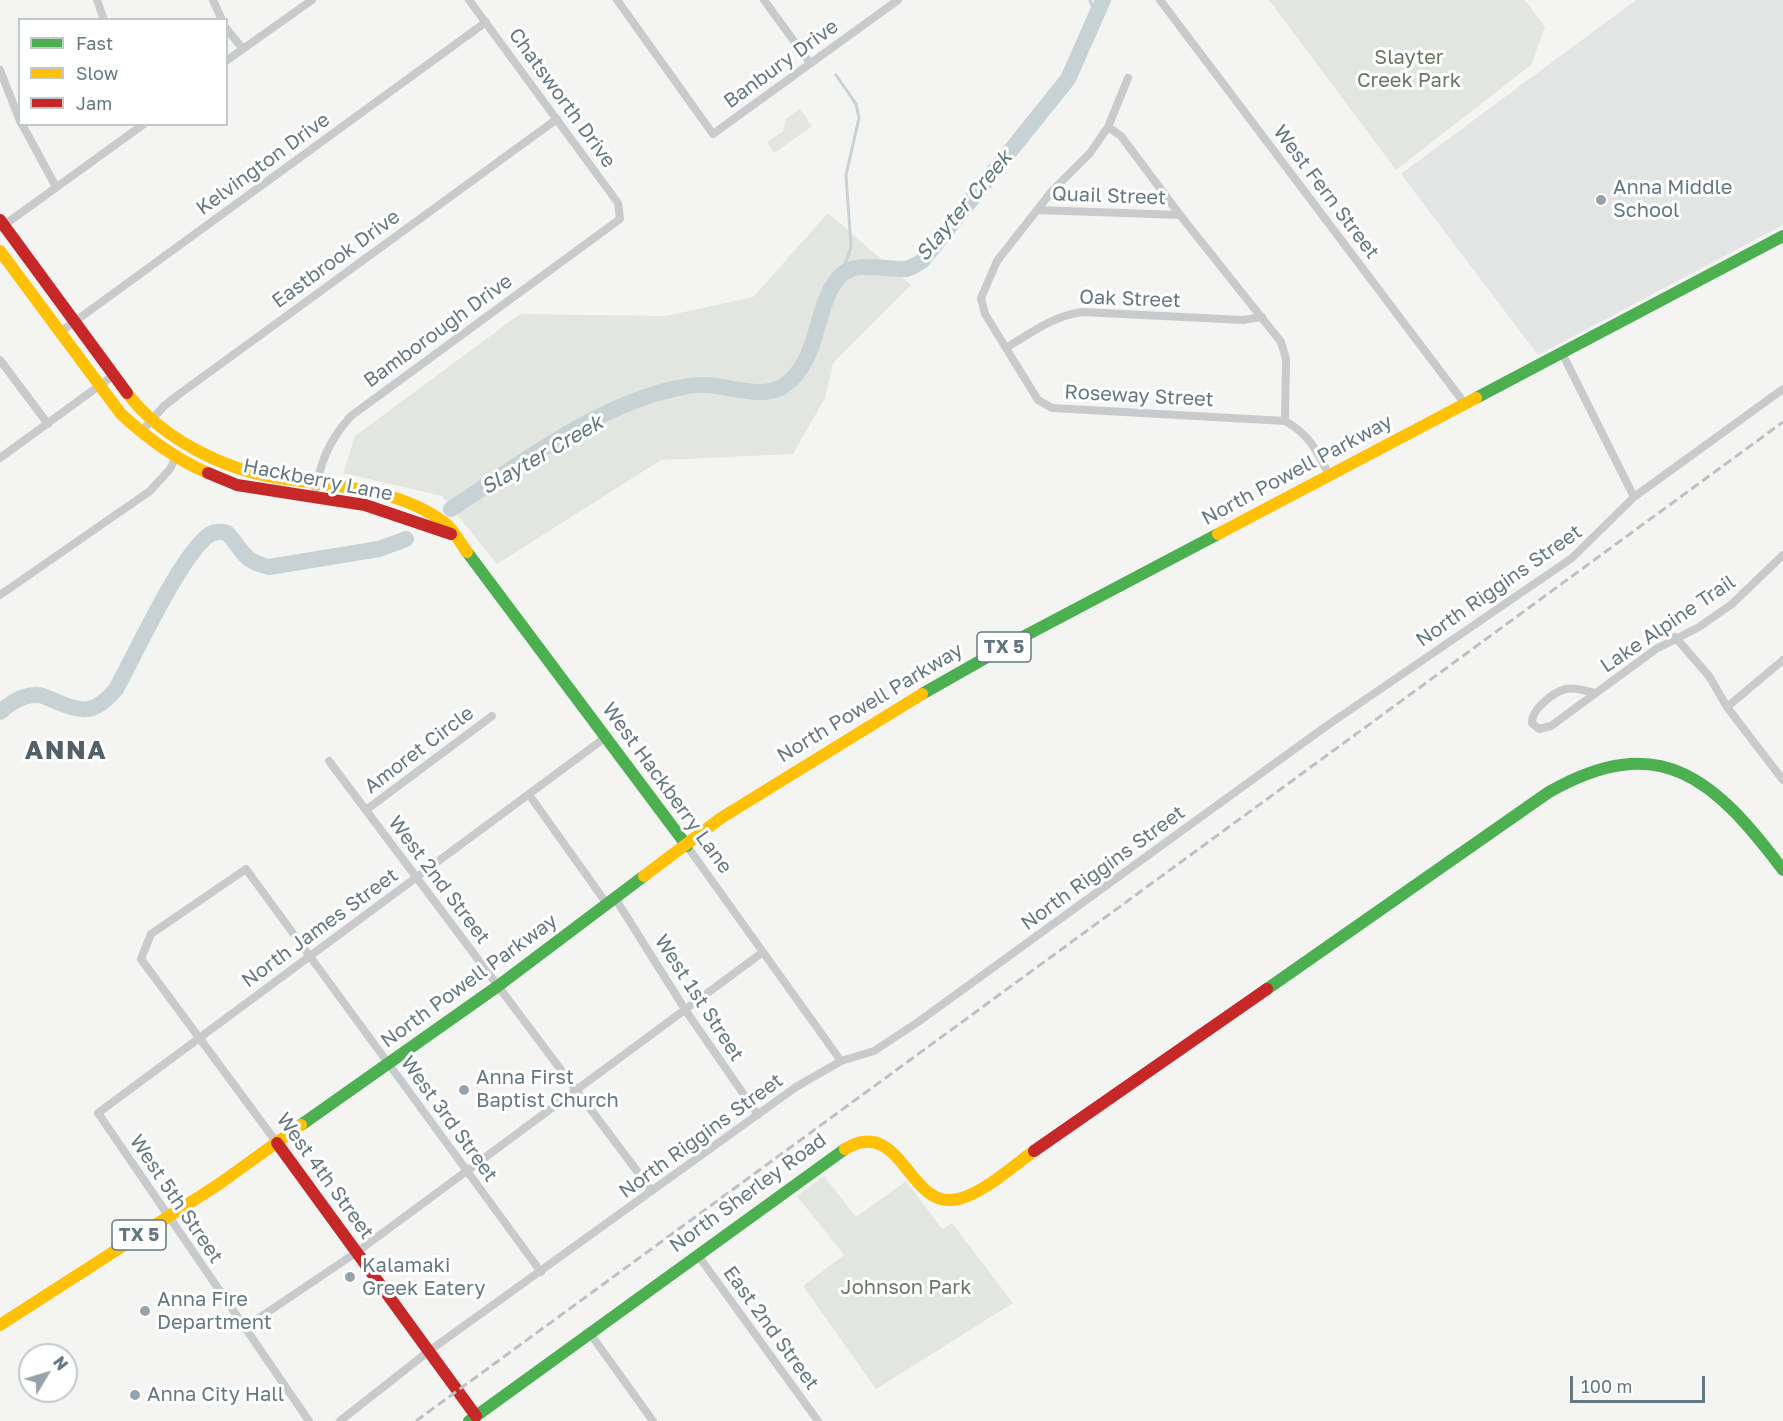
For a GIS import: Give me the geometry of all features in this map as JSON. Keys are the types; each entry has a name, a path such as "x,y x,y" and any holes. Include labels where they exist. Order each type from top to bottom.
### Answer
{"main road":[{"name":"Hackberry Lane","path":"1,224 134,402 152,420 187,444 246,471 276,478 360,487 409,502 441,520 459,540"},
{"name":"North Powell Parkway","path":"278,1143 498,986 738,807 907,701 1329,475 1563,355 1783,237"},
{"name":"Hackberry Lane","path":"0,251 98,386 141,432 176,457 237,485 374,507 423,526 442,530 459,540"},
{"name":"West Hackberry Lane","path":"459,540 687,846"},
{"name":"North Sherley Road","path":"475,1419 589,1332 837,1153 865,1141 888,1148 927,1193 948,1202 966,1197 1556,787 1596,769 1627,764 1655,765 1674,769 1701,781 1737,811 1783,870"},
{"name":"TX 5","path":"0,1325 278,1143"},
{"name":"West 4th Street","path":"278,1143 429,1351 475,1419"}],"street":[{"path":"97,0 103,18"},
{"path":"213,0 221,18"},
{"path":"228,60 312,0"},
{"name":"Chatsworth Drive","path":"469,0 618,203 620,219"},
{"name":"Banbury Drive","path":"617,0 713,134 898,0"},
{"path":"764,0 810,63"},
{"name":"West Fern Street","path":"1160,0 1465,404"},
{"name":"Kelvington Drive","path":"59,333 486,22"},
{"path":"228,30 243,49"},
{"path":"0,70 18,115"},
{"name":"Roseway Street","path":"1128,78 1108,127 1090,153 1036,210 997,261 981,298 985,314 1038,400 1052,408 1285,421"},
{"name":"Eastbrook Drive","path":"141,432 178,395 557,119"},
{"path":"23,126 56,187"},
{"path":"1,224 141,126"},
{"path":"1108,127 1121,136 1180,215 1281,342 1286,359 1285,421 1301,430 1313,443 1329,475"},
{"name":"Quail Street","path":"1036,210 1180,215"},
{"name":"Bamborough Drive","path":"314,499 323,455 335,434 351,416 620,219"},
{"name":"Oak Street","path":"1006,348 1050,321 1063,315 1083,312 1243,320 1262,317"},
{"path":"1563,355 1634,497"},
{"path":"0,360 48,424"},
{"path":"0,458 114,375"},
{"name":"North Riggins Street","path":"340,1421 429,1351 796,1087 841,1060 874,1051 918,1022 1325,727 1572,558 1634,497 1783,389"},
{"path":"0,595 150,492 170,469 176,457"},
{"name":"Lake Alpine Trail","path":"1595,693 1572,689 1562,690 1534,712 1532,723 1539,729 1546,729 1675,637 1699,627 1732,604 1783,555"},
{"path":"1675,637 1709,676 1727,707 1783,780"},
{"path":"1727,707 1783,660"},
{"name":"Amoret Circle","path":"366,810 492,716"},
{"name":"North James Street","path":"98,1113 530,796 606,737"},
{"name":"West 2nd Street","path":"329,760 652,1191"},
{"name":"West 1st Street","path":"530,796 611,901 758,1115"},
{"name":"West Hackberry Lane","path":"687,846 841,1060"},
{"name":"West 3rd Street","path":"141,959 151,934 246,869 541,1272"},
{"path":"244,1329 357,1252 763,952"},
{"name":"West 4th Street","path":"141,959 278,1143"},
{"name":"West 5th Street","path":"98,1113 309,1421"},
{"name":"East 2nd Street","path":"697,1254 818,1421"},
{"path":"589,1332 653,1421"}],"shaded area":[{"name":"Anna Middle School","path":"1636,0 1783,0 1783,225 1538,355 1401,174"}],"green space":[{"name":"Slayter Creek Park","path":"1269,0 1525,0 1545,27 1531,65 1396,170"},
{"path":"800,109 812,126 774,153 767,142 783,131 786,119"},
{"path":"828,213 911,285 833,363 825,398 793,454 661,460 497,564 442,496 343,473 355,436 520,314 666,316 753,297"},
{"name":"Johnson Park","path":"824,1176 856,1217 906,1181 942,1229 952,1223 1013,1303 876,1389 803,1286 844,1255 797,1196"}],"waterway":[{"path":"1090,0 1096,16"},
{"name":"Slayter Creek","path":"451,509 581,426 636,400 696,385 755,392 782,387 795,376 804,363 811,348 825,301 840,276 854,268 906,269 922,261 1068,79 1103,0"},
{"path":"836,75 856,104 859,118 846,175 851,247 841,275"},
{"name":"Slayter Creek","path":"0,712 8,705 33,695 82,709 96,707 102,703 116,689 159,606 185,563 197,546 213,533 227,533 248,558 269,567 379,549 406,539"}],"railway":[{"path":"416,1421 1783,422"}],"traffic: fast":[{"path":"1476,398 1783,236"},
{"path":"922,694 1017,640 1218,534"},
{"path":"467,552 687,846"},
{"path":"1267,989 1549,792 1588,773 1623,765 1655,765 1683,774 1709,789 1734,811 1783,870"},
{"path":"301,1125 498,986 644,876"},
{"path":"469,1421 845,1149"}],"traffic: slow":[{"path":"0,251 121,414 162,447 208,473"},
{"path":"127,393 157,424 176,438 216,459 258,474 365,490 407,502 445,523 467,552"},
{"path":"1218,534 1476,398"},
{"path":"644,876 721,818 922,694"},
{"path":"0,1325 219,1184 301,1125"},
{"path":"845,1149 863,1142 878,1143 891,1151 924,1189 936,1197 951,1200 983,1188 1034,1151"}],"traffic: jam":[{"path":"0,220 127,393"},
{"path":"208,473 237,485 365,505 451,534"},
{"path":"1034,1151 1267,989"},
{"path":"277,1143 476,1416"}],"place":[{"name":"Anna Middle School","path":"1601,200"},
{"name":"Anna First Baptist Church","path":"464,1090"},
{"name":"Kalamaki Greek Eatery","path":"350,1277"},
{"name":"Anna Fire Department","path":"145,1311"},
{"name":"Anna City Hall","path":"135,1395"}],"district":[{"name":"ANNA","path":"66,751"}]}
